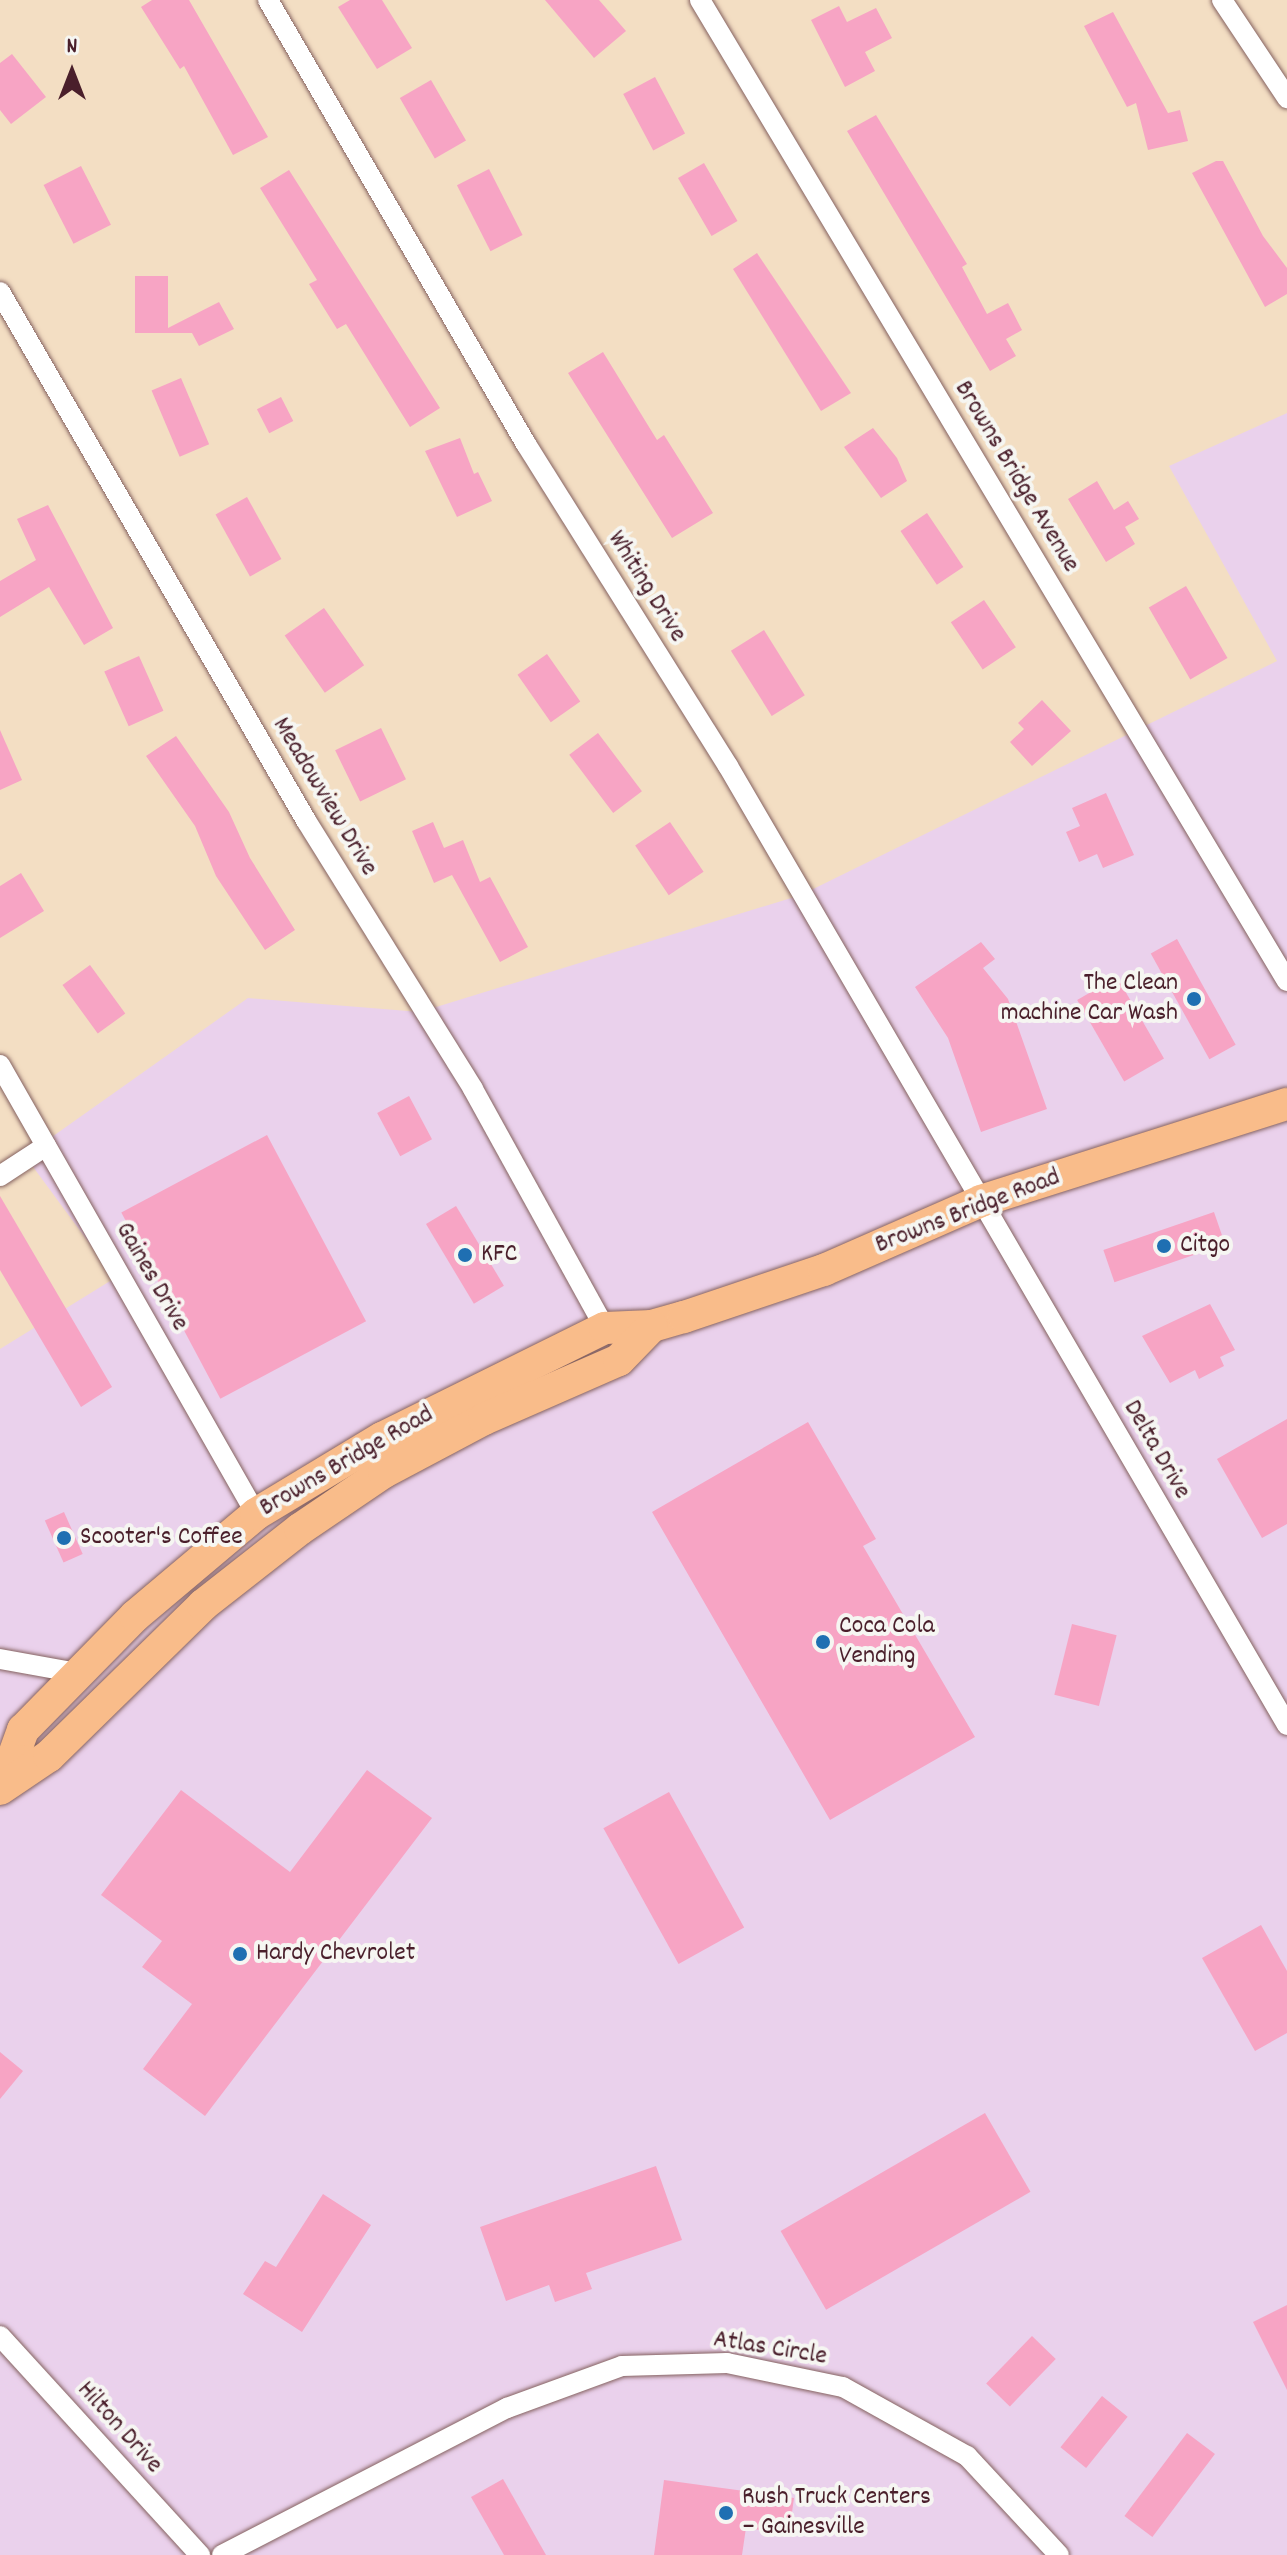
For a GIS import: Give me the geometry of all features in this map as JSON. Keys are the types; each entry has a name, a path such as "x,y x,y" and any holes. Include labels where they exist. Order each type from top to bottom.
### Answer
{"main road":[{"name":"Browns Bridge Road","path":"1,1787 23,1730 135,1616 256,1514 382,1438 605,1328 652,1326 824,1270 981,1201 1287,1104"},
{"name":"Browns Bridge Road","path":"1,1787 49,1756 203,1605 300,1529 384,1472 484,1419 619,1360 652,1326"}],"street":[{"name":"Whiting Drive","path":"268,0 526,444 728,766 981,1201"},
{"name":"Browns Bridge Avenue","path":"700,0 1287,981"},
{"path":"1222,0 1287,98"},
{"name":"Meadowview Drive","path":"0,292 307,822 473,1089 605,1328"},
{"name":"Gaines Drive","path":"0,1065 256,1514"},
{"path":"0,1176 46,1146"},
{"name":"Delta Drive","path":"981,1201 1287,1725"},
{"path":"0,1659 78,1673"},
{"name":"Hilton Drive","path":"0,2336 200,2555"},
{"name":"Atlas Circle","path":"222,2555 521,2403 622,2366 727,2363 843,2387 967,2456 1059,2555"}],"shaded area":[{"path":"1287,413 1287,2555 0,2555 0,1349 115,1278 25,1156 248,998 420,1012 801,895 1277,661 1169,466"}],"building":[{"path":"152,0 189,0 268,137 233,155 184,66 180,69 141,7"},
{"path":"350,0 382,0 412,48 377,69 338,7"},
{"path":"545,0 599,0 626,31 594,58"},
{"path":"839,6 847,22 876,8 892,38 865,52 875,71 845,87 811,20"},
{"path":"1113,12 1168,113 1180,110 1188,141 1148,150 1136,103 1127,107 1084,26"},
{"path":"12,54 46,97 11,124 0,110 0,63"},
{"path":"655,77 685,134 653,150 623,94"},
{"path":"431,80 466,141 435,159 400,98"},
{"path":"876,115 967,264 962,267 987,314 1008,303 1022,330 1006,339 1016,356 990,371 847,131"},
{"path":"1216,161 1223,161 1263,236 1287,268 1287,294 1265,307 1192,173"},
{"path":"704,163 738,221 712,236 678,178"},
{"path":"81,166 111,225 74,244 44,185"},
{"path":"489,169 523,235 491,251 457,185"},
{"path":"289,170 440,408 410,427 346,324 337,329 309,284 317,280 260,188"},
{"path":"757,253 851,393 821,411 733,269"},
{"path":"135,276 168,276 168,328 219,302 234,329 199,346 192,333 135,333"},
{"path":"603,352 657,440 664,435 713,513 672,538 568,373"},
{"path":"181,378 209,444 180,457 152,391"},
{"path":"281,397 293,421 269,433 257,409"},
{"path":"873,428 897,458 907,481 881,498 844,447"},
{"path":"460,438 474,474 478,472 492,501 457,517 425,451"},
{"path":"1097,481 1114,510 1128,501 1139,519 1125,527 1135,544 1106,562 1068,499"},
{"path":"247,497 281,559 250,577 216,514"},
{"path":"48,505 113,628 84,645 49,587 0,617 0,581 36,560 17,519"},
{"path":"927,513 963,567 937,585 900,531"},
{"path":"1186,586 1228,658 1190,679 1149,608"},
{"path":"984,600 1016,647 983,670 951,622"},
{"path":"324,608 364,665 325,693 285,636"},
{"path":"764,630 805,695 772,716 731,651"},
{"path":"547,654 580,702 551,722 518,675"},
{"path":"139,656 163,711 129,726 104,671"},
{"path":"1042,700 1071,731 1032,766 1010,742 1024,729 1018,723"},
{"path":"381,728 406,779 360,802 335,750"},
{"path":"0,730 22,780 0,790"},
{"path":"598,733 642,791 613,813 569,755"},
{"path":"176,736 229,812 250,858 295,930 265,950 216,876 195,826 146,756"},
{"path":"1106,793 1134,855 1103,868 1097,854 1079,862 1066,832 1080,826 1072,808"},
{"path":"433,822 444,848 463,840 480,882 490,877 528,947 500,962 452,875 434,883 412,831"},
{"path":"670,822 704,872 669,895 635,845"},
{"path":"21,873 44,911 0,938 0,886"},
{"name":"The Clean machine Car Wash","path":"1177,939 1236,1045 1209,1059 1151,954"},
{"path":"981,942 995,959 983,968 1008,999 1047,1109 981,1132 948,1038 915,987"},
{"path":"90,965 125,1014 98,1034 62,985"},
{"path":"1117,977 1164,1058 1124,1081 1077,1000"},
{"path":"409,1096 432,1139 400,1156 377,1113"},
{"path":"267,1135 366,1321 220,1399 121,1212"},
{"path":"0,1196 112,1387 81,1407 0,1270"},
{"name":"KFC","path":"456,1206 504,1286 474,1304 426,1224"},
{"name":"Citgo","path":"1214,1212 1225,1244 1114,1282 1103,1250"},
{"path":"1210,1304 1235,1350 1220,1357 1224,1366 1199,1379 1195,1370 1170,1383 1142,1336"},
{"path":"1287,1419 1287,1524 1262,1538 1217,1459"},
{"name":"Coca Cola Vending","path":"808,1422 876,1539 863,1546 975,1737 830,1820 652,1512"},
{"path":"64,1512 83,1554 64,1563 45,1521"},
{"path":"1072,1624 1117,1635 1099,1706 1054,1695"},
{"name":"Hardy Chevrolet","path":"367,1770 432,1818 205,2116 143,2069 192,2004 142,1967 162,1941 101,1895 181,1790 290,1872"},
{"path":"669,1792 744,1928 679,1964 603,1828"},
{"path":"1261,1925 1287,1971 1287,2033 1255,2051 1202,1958"},
{"path":"0,2052 23,2071 0,2099"},
{"path":"985,2113 1030,2192 826,2310 781,2231"},
{"path":"656,2166 682,2240 586,2273 592,2289 555,2302 549,2285 506,2301 480,2227"},
{"path":"323,2194 371,2225 302,2332 243,2294 265,2261 276,2267"},
{"path":"1287,2305 1287,2390 1253,2322"},
{"path":"1032,2336 1056,2359 1010,2406 986,2383"},
{"path":"1102,2396 1128,2417 1086,2468 1060,2447"},
{"path":"1187,2433 1215,2454 1152,2537 1124,2516"},
{"path":"503,2479 546,2555 504,2555 471,2497"},
{"name":"Rush Truck Centers – Gainesville","path":"664,2480 794,2498 789,2534 746,2528 742,2555 654,2555"}],"place":[{"name":"The Clean machine Car Wash","path":"1194,999"},
{"name":"Citgo","path":"1164,1246"},
{"name":"KFC","path":"465,1255"},
{"name":"Scooter's Coffee","path":"64,1538"},
{"name":"Coca Cola Vending","path":"823,1642"},
{"name":"Hardy Chevrolet","path":"240,1954"},
{"name":"Rush Truck Centers – Gainesville","path":"726,2513"}]}
